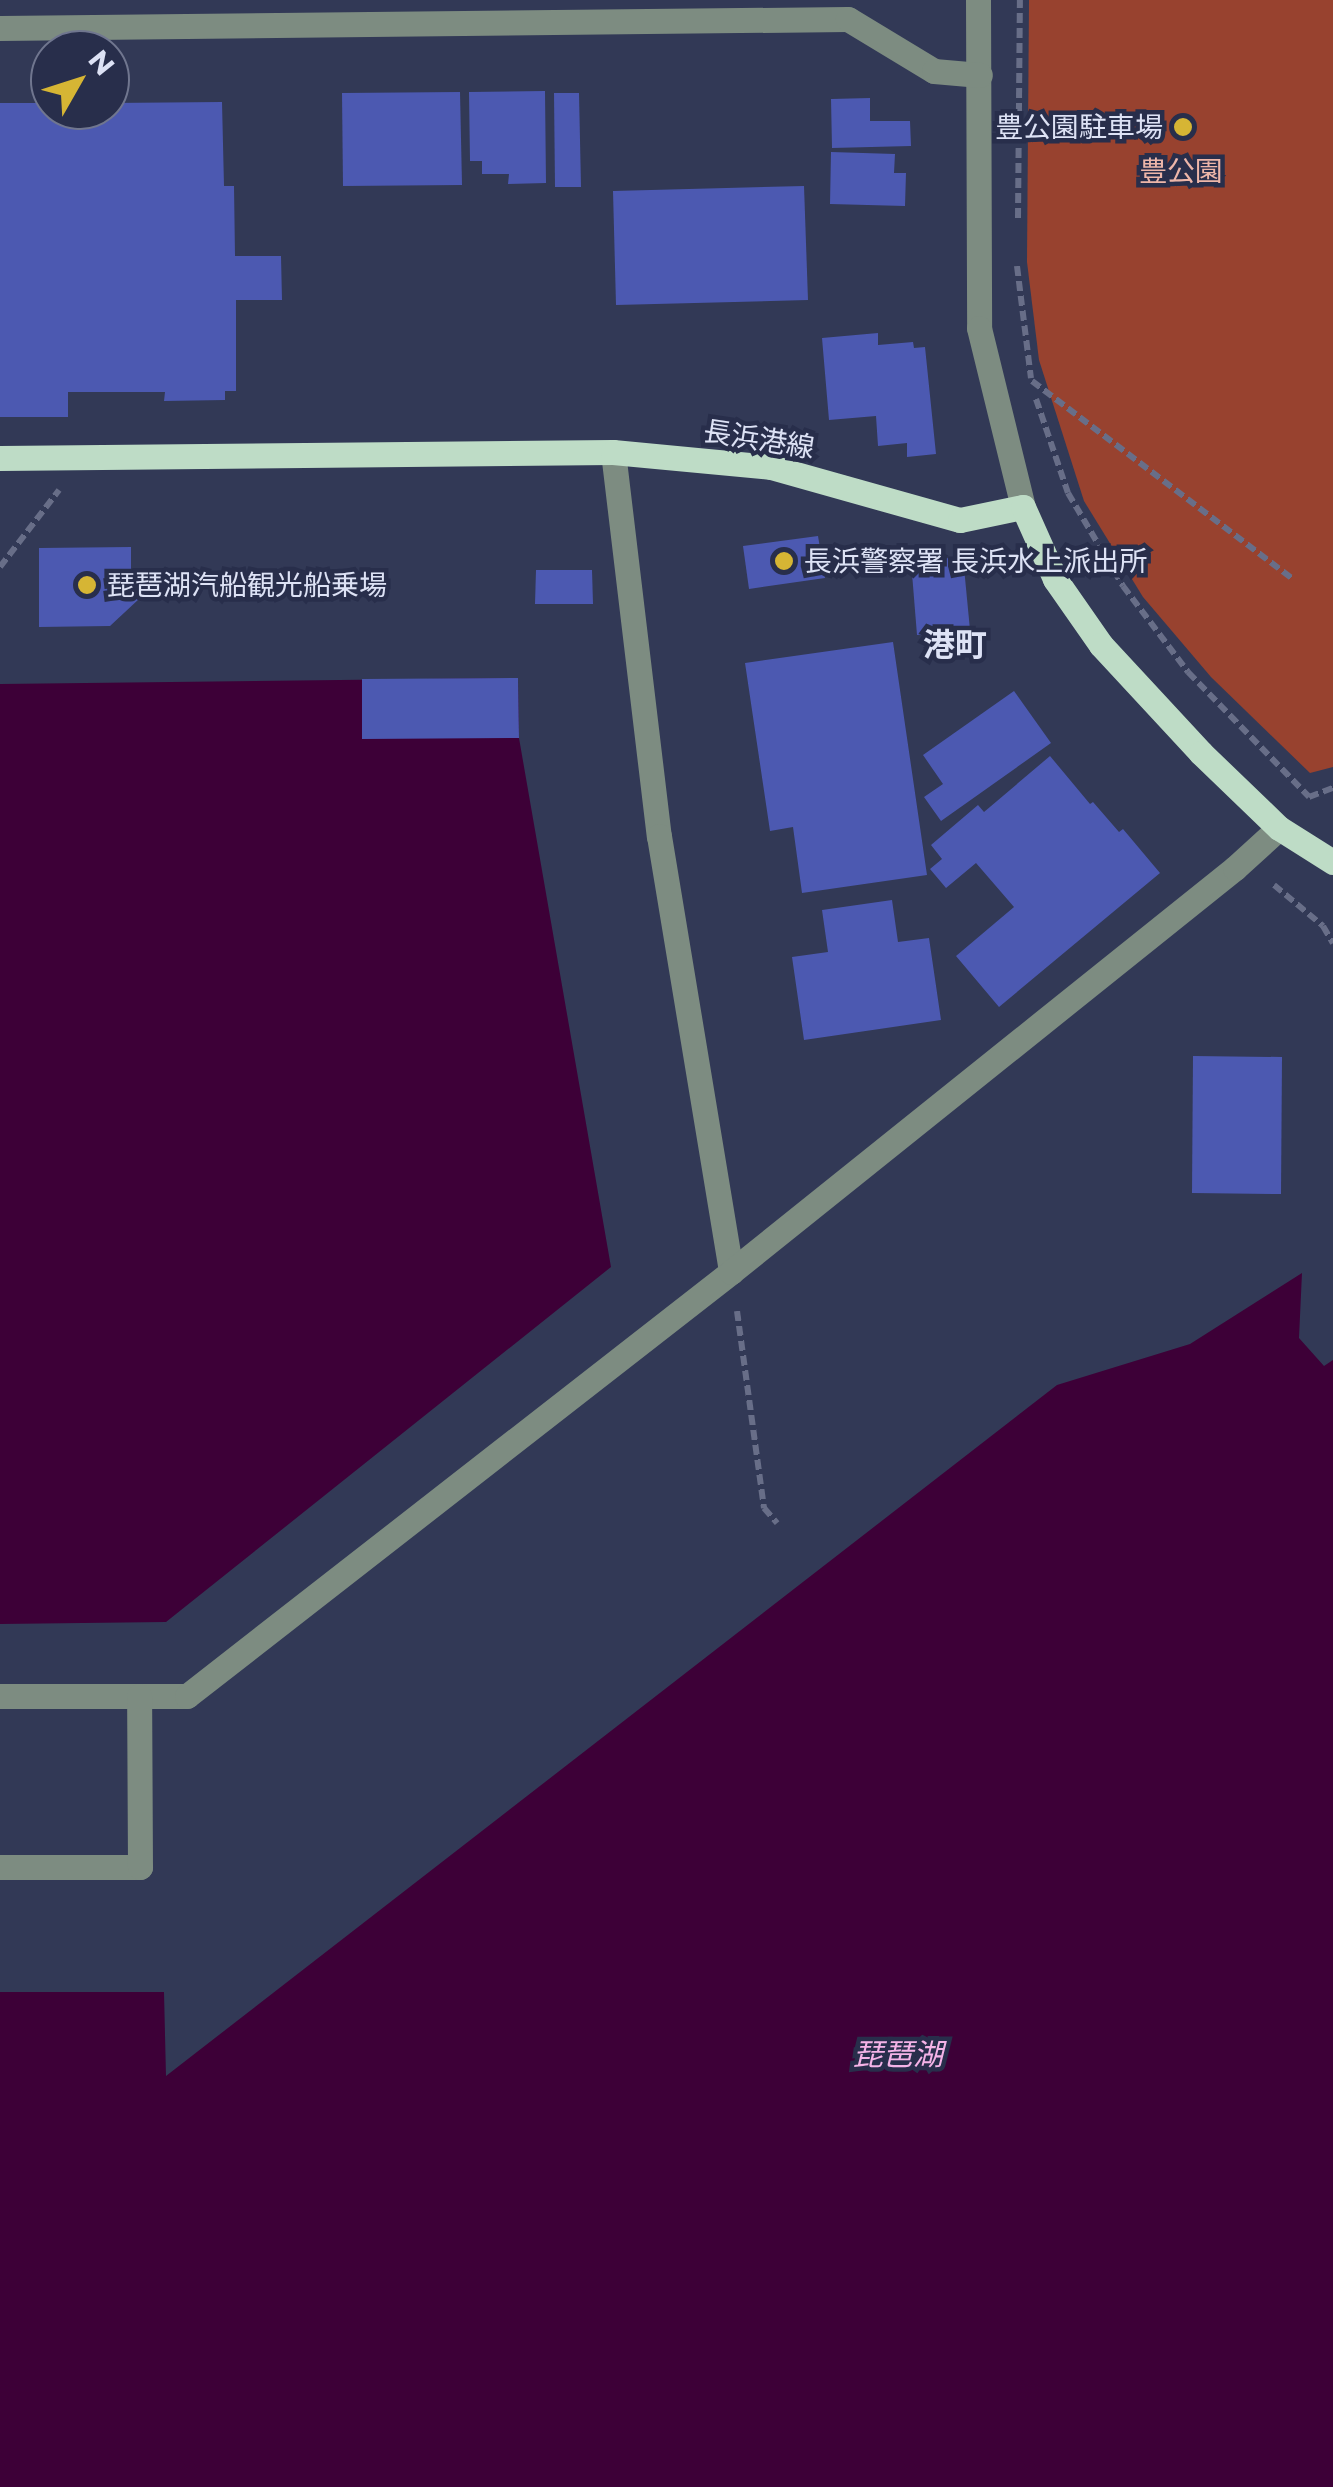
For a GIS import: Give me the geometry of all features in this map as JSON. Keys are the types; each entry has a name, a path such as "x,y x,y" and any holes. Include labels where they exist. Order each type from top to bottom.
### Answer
{"main road":[{"name":"長浜港線","path":"0,458 614,452 770,468 960,520 1022,508"},
{"path":"1022,508 1056,579 1101,645 1201,753 1279,828 1333,862"}],"street":[{"path":"978,0 980,328 1022,508"},
{"path":"0,28 848,19 934,70 980,74"},
{"path":"614,452 659,836 732,1272"},
{"path":"0,1696 187,1696 732,1272 1235,868 1279,828"},
{"path":"0,1867 140,1867 139,1696"}],"path":[{"path":"1018,227 1020,0"},
{"path":"1018,246 1032,380 1068,493 1123,586 1188,672 1310,797 1333,788"},
{"path":"1032,380 1294,580"},
{"path":"0,567 84,457"},
{"path":"1274,884 1322,926 1333,942"},
{"path":"732,1272 764,1508 776,1523"}],"green space":[{"name":"豊公園","path":"1029,0 1333,0 1333,767 1310,773 1211,677 1143,597 1084,501 1039,360 1027,262"}],"water":[{"path":"518,678 519,738 611,1267 166,1622 0,1624 0,684"},
{"name":"琵琶湖","path":"1302,1273 1299,1338 1324,1366 1333,1360 1333,2487 0,2487 0,1992 164,1992 166,2076 1057,1385 1190,1344"}],"building":[{"path":"545,91 546,183 508,184 509,174 482,174 482,161 470,161 469,92"},
{"path":"460,92 462,185 343,186 342,93"},
{"path":"554,93 579,93 581,187 555,187"},
{"path":"870,98 870,121 910,121 911,146 832,148 831,99"},
{"path":"222,102 224,186 234,186 235,256 281,256 282,300 236,300 236,391 225,391 225,400 164,401 165,392 68,392 68,417 0,417 0,103 30,103 30,130 130,130 130,103"},
{"path":"831,152 895,154 894,173 906,173 905,206 830,204"},
{"path":"804,186 808,300 616,305 613,191"},
{"path":"878,333 878,345 913,342 914,348 925,347 936,454 907,457 907,443 878,446 876,416 829,420 822,338"},
{"path":"818,536 825,578 749,589 743,546"},
{"path":"131,547 131,590 139,599 110,626 39,627 39,548"},
{"path":"963,557 970,630 917,635 911,561"},
{"path":"536,570 592,570 593,604 535,604"},
{"path":"893,642 927,875 802,893 793,827 770,831 745,663"},
{"path":"518,678 519,738 362,739 362,679"},
{"path":"1014,691 1051,743 941,821 924,797 943,784 923,755"},
{"path":"1050,756 1090,804 1093,802 1119,832 1123,829 1160,873 999,1007 956,956 1014,907 976,863 946,888 930,869 942,859 931,845 978,805 984,812"},
{"path":"892,900 898,942 929,938 941,1020 804,1040 792,957 828,952 822,910"},
{"path":"1193,1056 1282,1057 1281,1194 1192,1193"}],"place":[{"name":"豊公園駐車場","path":"1183,127"},
{"name":"長浜警察署 長浜水上派出所","path":"784,561"},
{"name":"琵琶湖汽船観光船乗場","path":"87,585"}],"district":[{"name":"港町","path":"955,645"}]}
